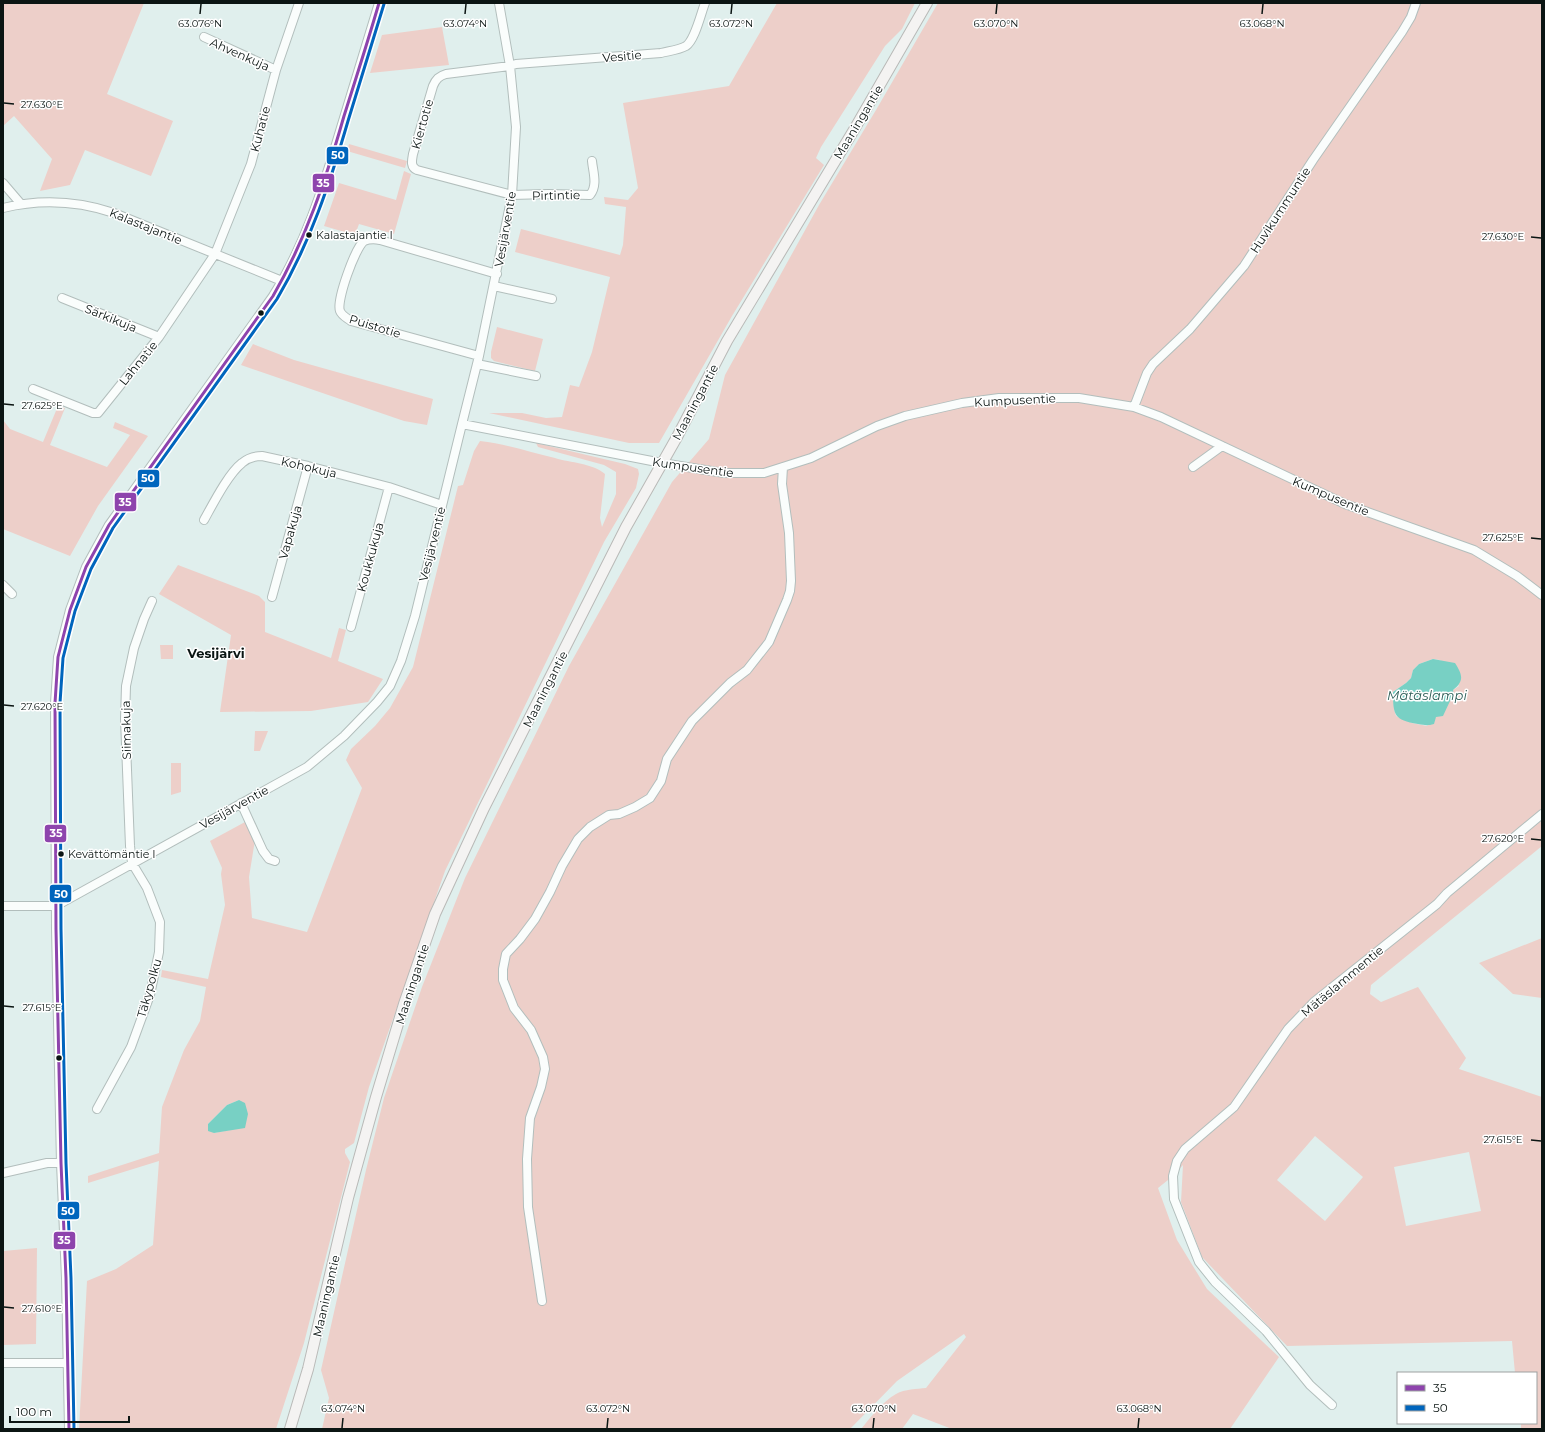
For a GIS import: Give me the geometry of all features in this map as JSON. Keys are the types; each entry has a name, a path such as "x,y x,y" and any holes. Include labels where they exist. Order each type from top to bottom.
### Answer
{"main road":[{"name":"Maaningantie","path":"290,1429 308,1369 348,1198 376,1097 404,1004 435,914 484,808 626,527 727,341 855,128 927,3"}],"street":[{"name":"Kuhatie","path":"215,254 251,164 276,70 299,3"},
{"path":"69,1429 66,1278 61,1163 56,906 55,704 58,657 70,610 86,567 109,525 200,399 282,281 309,225 330,165 379,3"},
{"name":"Vesijärventie","path":"56,906 307,767 344,736 378,702 390,686 401,661 415,616 478,360 497,274 512,195 516,127 510,66 499,3"},
{"name":"Vesitie","path":"510,66 516,64 654,53 674,50 686,46 692,40 705,3"},
{"name":"Huvikummuntie","path":"1134,407 1147,372 1190,329 1244,266 1313,160 1402,32 1411,17 1416,3"},
{"name":"Ahvenkuja","path":"204,37 276,70"},
{"name":"Kiertotie","path":"510,66 439,76 433,86 413,154 412,164 414,169 417,170 512,195"},
{"name":"Pirtintie","path":"512,195 590,195 593,191 594,185 592,161"},
{"path":"3,183 21,204"},
{"name":"Kalastajantie","path":"3,208 21,204 67,202 95,206 282,281"},
{"name":"Puistotie","path":"478,360 352,321 342,315 339,310 340,299 355,254 365,241 373,239 497,274"},
{"name":"Lahnatie","path":"33,389 93,413 98,413 159,337 215,254"},
{"path":"494,286 552,299"},
{"name":"Särkikuja","path":"62,298 159,337"},
{"path":"478,360 536,376"},
{"name":"Kumpusentie","path":"462,424 662,463 724,473 764,473 811,458 877,426 905,416 962,403 999,398 1079,398 1134,407 1161,417 1345,504 1474,550 1517,576 1542,595"},
{"path":"1194,467 1222,446"},
{"name":"Kohokuja","path":"204,520 224,485 242,463 255,456 262,456 308,466 389,487 442,505"},
{"name":"Vapakuja","path":"272,597 308,466"},
{"path":"542,1301 528,1207 527,1165 530,1118 541,1087 545,1069 543,1057 531,1030 514,1008 503,980 503,969 506,954 520,939 535,919 578,838 590,827 609,815 619,814 630,810 650,798 661,781 667,759 692,721 730,683 747,670 769,642 787,600 791,581 790,533 782,484 783,467"},
{"name":"Koukkukuja","path":"351,627 389,487"},
{"path":"3,585 12,594"},
{"name":"Siimakuja","path":"132,863 125,719 126,686 134,648 152,601"},
{"path":"241,803 263,851 269,859 275,861"},
{"name":"Mätäslammentie","path":"1332,1404 1310,1385 1266,1331 1220,1287 1199,1262 1174,1199 1173,1176 1177,1161 1185,1149 1234,1107 1288,1029 1314,1002 1437,904 1447,893 1542,814"},
{"name":"Täkypolku","path":"97,1109 131,1047 150,995 159,952 160,922 147,888 132,863"},
{"path":"3,906 56,906"},
{"path":"3,1173 47,1163 61,1163"},
{"path":"3,1363 68,1363"}],"shaded area":[{"path":"3,3 144,3 107,94 173,121 151,176 85,150 70,185 40,191 52,159 14,116 3,126"},
{"path":"777,3 915,3 902,29 885,46 821,147 816,158 824,165 732,316 659,443 629,443 489,413 522,413 546,418 562,417 570,385 579,387 592,352 610,277 515,252 521,229 620,255 623,245 626,207 605,204 604,197 628,200 638,188 623,103 729,86"},
{"path":"938,3 1542,3 1542,846 1371,985 1370,994 1381,1002 1418,987 1466,1058 1459,1069 1542,1097 1542,1429 1521,1429 1521,1424 1537,1424 1537,1372 1515,1372 1512,1341 1287,1346 1202,1257 1181,1202 1183,1165 1173,1176 1158,1188 1177,1240 1207,1289 1279,1357 1230,1429 952,1429 913,1414 902,1429 861,1429 881,1405 891,1397 907,1390 926,1388 966,1337 964,1334 897,1381 850,1429 322,1429 329,1398 321,1370 366,1170 384,1098 422,987 465,878 569,666 672,482 709,439 725,375 819,205","holes":["1433,659 1440,660 1459,686 1453,690 1436,717 1427,726 1412,723 1396,716 1393,692 1411,678 1413,670 1419,664","1315,1136 1363,1177 1325,1221 1277,1180","1469,1152 1481,1211 1406,1226 1394,1167"]},
{"path":"442,27 449,65 370,73 382,35"},
{"path":"349,144 407,161 405,168 347,151"},
{"path":"404,171 411,174 394,234 359,224 355,235 324,226 339,183 396,200"},
{"path":"497,327 543,339 535,371 494,361 491,358"},
{"path":"253,344 294,360 433,399 427,425 404,421 241,365"},
{"path":"58,406 65,408 50,445 107,467 130,435 113,428 115,422 148,436 98,506 70,556 3,529 3,420 10,429 43,442"},
{"path":"480,441 490,442 600,470 605,474 600,518 602,527 616,494 616,472 604,465 538,447 536,443 625,464 638,469 639,474 636,488 604,542 445,871 369,1087 354,1143 345,1149 345,1153 350,1162 304,1343 276,1429 79,1429 87,1281 116,1269 153,1245 159,1161 88,1183 88,1176 159,1153 162,1107 184,1050 200,1021 206,987 161,977 162,970 208,979 225,905 221,874 222,868 210,841 245,822 255,840 249,877 252,918 307,932 362,788 346,760 351,749 375,726 390,708 413,667 458,486 463,485 474,451","holes":["239,1100 230,1130 214,1133 208,1124 227,1105"]},
{"path":"178,565 259,596 265,602 265,632 331,658 339,628 346,630 338,661 383,679 368,702 311,711 220,712 231,635 159,594"},
{"path":"160,645 173,645 173,659 161,659"},
{"path":"255,731 268,731 260,751 254,751"},
{"path":"171,763 181,763 181,792 171,795"},
{"path":"1542,938 1542,998 1513,994 1479,963"},
{"path":"37,1248 36,1344 3,1345 3,1251"}],"water":[{"name":"Mätäslampi","path":"1433,659 1455,663 1461,674 1459,684 1453,690 1454,698 1450,701 1443,716 1436,717 1434,724 1424,725 1404,721 1396,715 1393,692 1411,678 1413,670 1419,664"},
{"path":"239,1100 245,1103 248,1114 245,1128 214,1133 208,1131 208,1124 227,1105"}],"transit line":[{"name":"35","path":"69,1429 56,929 55,703 58,657 70,610 86,567 109,525 273,296 285,274 305,231 330,163 379,3"},
{"name":"50","path":"74,1429 61,929 60,703 63,658 75,611 91,569 113,528 277,299 289,278 318,212 334,167 384,4"}],"place":[{"name":"Kalastajantie I","path":"309,235"},
{"name":"Kevättömäntie I","path":"61,854"}],"district":[{"name":"Vesijärvi","path":"216,653"}]}
